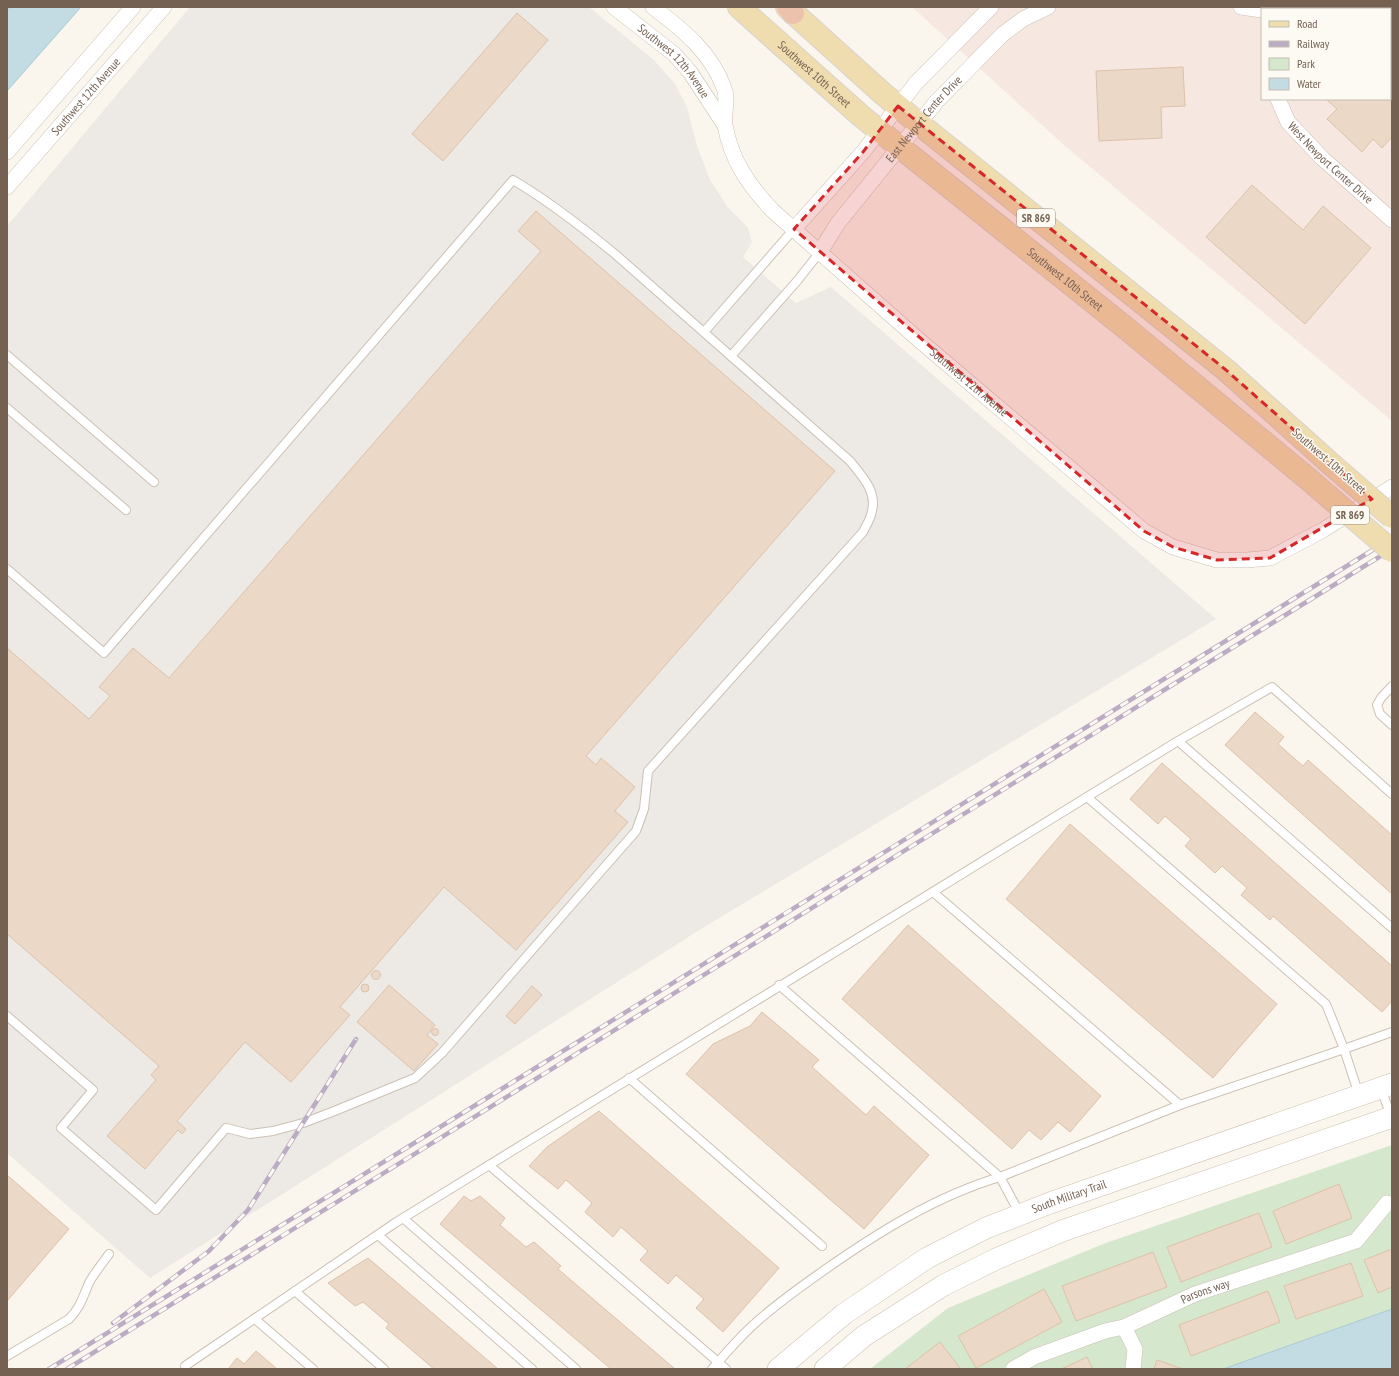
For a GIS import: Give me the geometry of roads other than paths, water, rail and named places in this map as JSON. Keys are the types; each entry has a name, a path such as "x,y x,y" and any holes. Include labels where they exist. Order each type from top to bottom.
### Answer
{"main road":[{"name":"Southwest 10th Street","path":"739,7 879,131 1127,329 1307,478 1392,552"},
{"name":"Southwest 10th Street","path":"789,9 918,123 1226,370 1392,517"}],"street":[{"name":"Southwest 12th Avenue","path":"7,152 133,7"},
{"name":"Southwest 12th Avenue","path":"7,187 164,7"},
{"name":"Southwest 12th Avenue","path":"614,7 674,54 690,72 724,124"},
{"name":"Southwest 12th Avenue","path":"653,7 684,30 700,47 714,67 725,90 724,124 731,150 740,170 758,195 919,340 1144,531 1173,547 1217,560 1270,558 1323,530 1392,487"},
{"name":"East Newport Center Drive","path":"794,229 879,131 916,83 991,7"},
{"name":"East Newport Center Drive","path":"820,252 838,224 937,101 1003,34 1023,19 1048,7"},
{"path":"1241,7 1261,10"},
{"name":"West Newport Center Drive","path":"1278,100 1288,122 1322,158 1392,220"},
{"name":"South Military Trail","path":"778,1369 844,1314 926,1258 986,1228 1387,1086"},
{"path":"825,1369 864,1336 944,1285 996,1259 1062,1231 1392,1118"},
{"name":"Parsons way","path":"1013,1369 1034,1357 1105,1331 1124,1327 1195,1294 1356,1241 1387,1203"},
{"path":"1124,1327 1135,1349 1133,1369"}],"lane":[{"path":"7,569 104,653 512,180 535,193 586,230 704,332 850,461 868,483 872,496 872,511 863,532 648,771 644,809 636,831 442,1053 414,1078 310,1120 273,1131 250,1134 226,1128 156,1210 61,1128 93,1090 7,1016"},
{"path":"704,332 794,229"},
{"path":"730,356 797,281 820,252"},
{"path":"7,356 154,482"},
{"path":"7,408 126,510"},
{"path":"1392,686 1377,705 1380,714 1392,725"},
{"path":"186,1366 403,1218 1178,740 1272,687 1392,794"},
{"path":"1178,740 1392,928"},
{"path":"1087,797 1326,1004 1344,1049 1359,1095"},
{"path":"933,892 1180,1105"},
{"path":"779,985 1000,1177 1020,1215"},
{"path":"712,1369 752,1326 803,1284 858,1246 902,1219 980,1182 1000,1177 1180,1105 1392,1032"},
{"path":"629,1078 822,1246"},
{"path":"1387,1086 1392,1118"},
{"path":"489,1165 726,1369"},
{"path":"403,1218 576,1369"},
{"path":"378,1235 532,1369"},
{"path":"7,1356 69,1318 77,1311 85,1296 89,1282 109,1254"},
{"path":"295,1291 384,1369"},
{"path":"255,1319 313,1369"}],"water":[{"path":"11,7 81,7 7,91 7,10"},
{"path":"1392,1309 1392,1369 1223,1369"}],"railway":[{"path":"49,1369 1392,538"},
{"path":"67,1369 1392,549"},
{"path":"113,1323 209,1251 248,1210 356,1039"}]}
